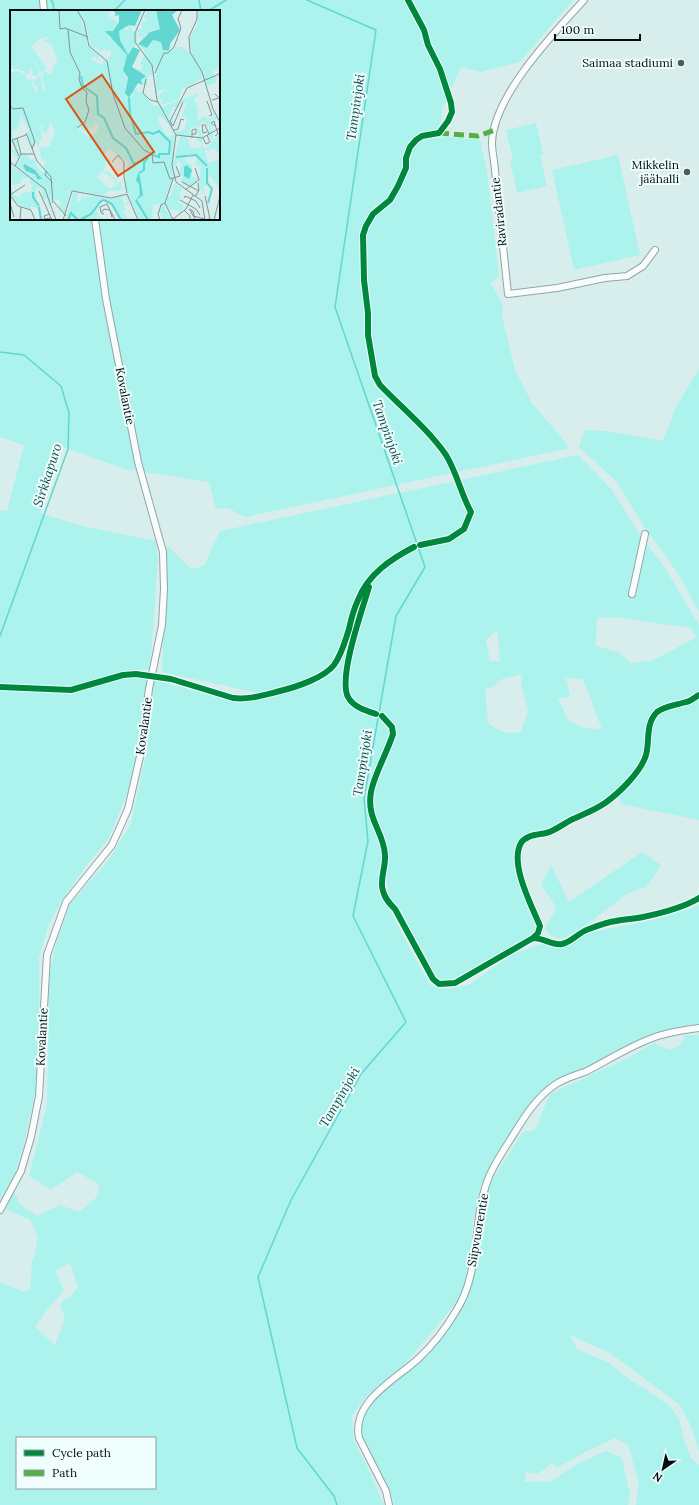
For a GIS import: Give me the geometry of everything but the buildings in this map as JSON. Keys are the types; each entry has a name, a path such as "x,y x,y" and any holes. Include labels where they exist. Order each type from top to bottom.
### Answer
{"street":[{"name":"Raviradantie","path":"584,0 526,67 511,91 500,113 495,130 492,142 508,294 557,288 605,278 627,276 643,266 655,250"},
{"name":"Kovalantie","path":"0,1210 21,1171 33,1130 39,1096 47,955 66,902 112,845 128,809 141,752 149,689 162,625 164,590 163,552 138,462 106,299 95,220"},
{"path":"632,594 645,534"},
{"name":"Siipvuorentie","path":"389,1505 386,1491 359,1438 357,1429 360,1416 364,1407 382,1388 420,1358 435,1342 461,1303 469,1285 481,1205 487,1182 496,1162 540,1097 557,1084 654,1038 680,1030 699,1028"}],"shaded area":[{"path":"0,0 573,0 520,62 481,72 461,67 442,110 439,136 480,140 487,172 499,276 491,284 503,306 502,316 515,370 532,403 570,448 245,517 228,508 216,509 209,482 124,469 61,446 40,513 83,526 156,541 158,557 150,669 126,671 73,686 0,685 0,510 7,511 24,445 0,437"},
{"path":"536,123 543,154 540,155 547,186 517,193 510,161 513,160 506,130"},
{"path":"618,155 640,255 574,270 552,170"},
{"path":"699,369 699,612 679,575 645,528 617,482 579,447 585,430 607,431 663,441 676,407"},
{"path":"578,455 612,490 638,532 665,568 699,625 699,692 687,700 657,710 650,717 645,753 626,782 597,806 546,831 531,831 514,848 516,868 521,888 533,913 536,924 537,930 529,936 453,981 439,981 431,973 401,911 389,897 387,881 379,892 430,985 446,989 469,985 513,954 544,943 568,946 587,933 649,921 699,905 699,1024 680,1026 655,1033 556,1081 540,1092 529,1105 496,1154 480,1188 473,1221 470,1259 464,1287 457,1302 404,1365 365,1398 352,1416 354,1441 384,1505 0,1505 0,1282 24,1292 30,1289 32,1262 38,1237 30,1220 6,1208 14,1191 20,1204 37,1216 60,1205 79,1212 97,1197 99,1184 77,1172 51,1190 29,1176 47,1105 49,978 56,944 70,904 108,861 131,824 146,754 154,680 240,703 267,695 162,672 167,545 191,569 204,566 220,531","holes":["597,617 621,618 690,628 697,637 652,661 631,663 618,652 596,645","497,630 500,661 490,661 486,640","522,674 521,685 528,710 521,732 503,732 488,723 485,689 493,687 502,679","566,678 583,679 602,729 584,728 568,720 558,698 570,697","392,721 394,730 392,747 374,789 373,805 367,809 369,795 388,743","70,1263 78,1287 70,1297 64,1299 60,1305 65,1318 55,1345 35,1327 49,1307 64,1291 55,1271"]},
{"path":"136,677 147,679 139,746 127,795 108,839 61,901 49,924 39,957 39,1026 35,1092 25,1139 15,1174 0,1200 0,689 71,693 123,678"},
{"path":"699,697 699,820 621,804 619,795 635,778 647,757 652,723 655,718 662,711 689,703"},
{"path":"642,852 661,865 646,887 628,893 577,931 562,939 550,935 545,928 556,909 541,885 551,865 569,902"},
{"path":"686,1035 699,1035 699,1452 691,1426 680,1405 610,1353 570,1335 578,1350 609,1363 633,1382 671,1407 679,1419 684,1440 691,1458 699,1465 699,1505 636,1505 639,1483 628,1445 615,1438 585,1452 557,1468 553,1463 537,1474 526,1472 525,1482 550,1482 577,1464 606,1451 622,1458 630,1495 628,1505 394,1505 389,1490 361,1435 361,1418 366,1408 435,1346 465,1302 478,1263 487,1193 492,1180 523,1132 535,1130 550,1094 628,1058 654,1043 669,1050 680,1046"}],"waterway":[{"path":"51,0 54,10"},
{"path":"115,10 125,0"},
{"name":"Tampinjoki","path":"199,0 201,10"},
{"name":"Tampinjoki","path":"210,10 226,0"},
{"name":"Tampinjoki","path":"307,0 376,30 335,307 425,567 396,616 364,798 368,841 353,916 406,1022 361,1074 291,1200 258,1277 297,1448 334,1496 337,1505"},
{"name":"Sirkkapuro","path":"0,352 24,355 61,386 69,413 68,449 0,636"}],"marked path":[{"path":"439,133 478,136 495,130"}],"cycle path":[{"path":"408,0 424,30 428,45 440,69 451,103 452,112 448,121 439,133 422,136 410,147 406,158 406,168 398,186 390,200 373,214 366,226 363,235 364,280 368,313 368,335 375,376 380,385 423,427 439,445 453,469 471,512 464,529 449,539 420,545"},
{"path":"0,687 71,690 123,675 136,674 171,679 233,698 256,697 294,687 317,678 334,665 343,647 357,603 368,582 381,568 414,547"},
{"path":"369,587 348,660 346,688 348,697 353,703 360,708 376,714"},
{"path":"382,716 392,727 393,734 375,778 370,802 373,818 384,847 385,860 382,882 383,891 386,899 395,909 433,979 439,984 455,983 533,938 538,933 540,926 523,885 518,862 518,852 523,840 532,836 553,831 611,799 629,782 643,762 647,750 649,727 657,712 667,707 691,700 699,695"},
{"path":"533,938 555,944 562,944 566,943 585,930 602,924 665,912 686,905 699,898"}],"place":[{"name":"Saimaa stadiumi","path":"681,63"},
{"name":"Mikkelin jäähalli","path":"687,172"}]}
